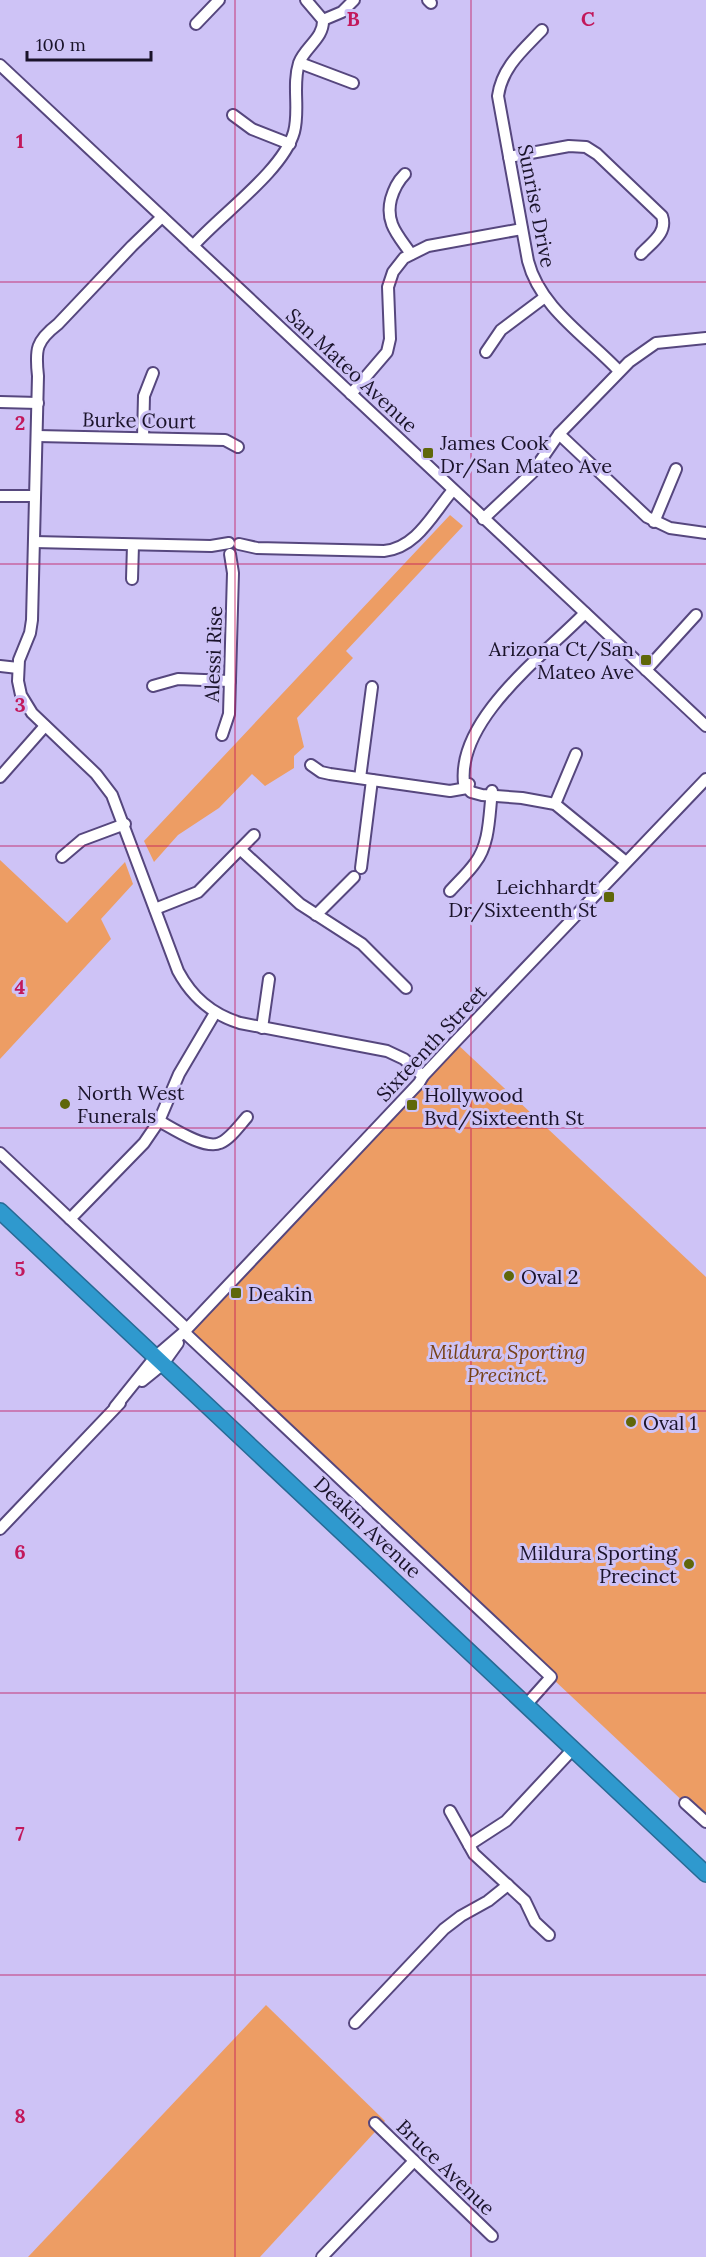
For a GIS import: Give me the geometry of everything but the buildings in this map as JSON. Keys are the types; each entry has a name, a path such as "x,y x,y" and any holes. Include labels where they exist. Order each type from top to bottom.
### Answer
{"highway":[{"name":"Deakin Avenue","path":"0,1211 706,1874"}],"street":[{"path":"196,24 219,0"},
{"path":"306,0 323,20"},
{"path":"323,20 342,12 354,0"},
{"path":"196,248 274,165 290,144 297,118 296,84 300,63 304,53 320,36 323,20"},
{"name":"Sunrise Drive","path":"542,30 506,69 500,86 499,106 531,272 545,297 619,371"},
{"path":"300,63 352,84"},
{"name":"San Mateo Avenue","path":"0,65 706,726"},
{"path":"234,115 252,129 290,144"},
{"path":"509,157 569,146 580,146 592,150 662,216 664,224 661,233 640,254"},
{"path":"405,174 393,192 389,217 394,230 411,254"},
{"path":"160,215 58,324 44,346 38,376 32,620 18,668 21,695 28,708 105,784 125,824 183,981 200,1002 215,1014 230,1020 392,1053 404,1059 421,1080"},
{"path":"351,394 387,352 390,339 388,287 398,265 411,254 428,246 522,229"},
{"path":"486,352 501,330 545,297"},
{"path":"486,521 537,466 559,434 619,371 643,351 656,343 706,338"},
{"path":"143,438 144,396 153,374"},
{"path":"0,402 38,403"},
{"path":"559,434 654,522 670,528 706,533"},
{"name":"Burke Court","path":"37,436 225,440 238,447"},
{"path":"654,522 676,469"},
{"path":"34,542 211,546 234,550 257,548 392,550 404,547 456,493"},
{"path":"0,496 35,496"},
{"path":"132,579 133,544"},
{"name":"Alessi Rise","path":"222,735 229,714 234,550"},
{"path":"467,785 464,772 469,748 476,729 486,714 583,611"},
{"path":"646,670 696,615"},
{"path":"0,666 18,668"},
{"path":"153,686 178,679 230,681"},
{"path":"360,778 372,687"},
{"path":"0,777 45,726"},
{"path":"555,804 576,754"},
{"path":"311,765 321,772 330,774 454,791 467,785 492,794 555,804 574,817 624,865"},
{"name":"Sixteenth Street","path":"0,1528 706,779"},
{"path":"316,915 357,872 372,780"},
{"path":"450,891 482,853 486,843 492,794"},
{"path":"62,857 82,840 125,824"},
{"path":"155,909 198,892 254,835"},
{"path":"240,849 294,900 362,944 406,988"},
{"path":"262,1028 269,979"},
{"path":"70,1219 144,1143 159,1121 179,1074 215,1014"},
{"path":"159,1121 202,1143 213,1145 226,1139 247,1118"},
{"path":"0,1153 551,1677 526,1705"},
{"path":"469,1845 506,1821 573,1749"},
{"path":"685,1803 706,1822"},
{"path":"450,1811 474,1854 525,1901 535,1922 549,1935"},
{"path":"355,2023 444,1929 461,1916 488,1901 508,1885"},
{"name":"Bruce Avenue","path":"375,2123 492,2236"},
{"path":"322,2257 414,2160"}],"green space":[{"path":"450,515 463,526 346,651 353,658 297,718 304,747 294,756 294,768 265,786 252,774 219,808 178,835 154,862 144,841"},
{"path":"0,860 67,923 125,862 133,884 101,919 111,939 0,1059"},
{"name":"Mildura Sporting Precinct.","path":"455,1042 706,1277 706,1823 184,1332"},
{"path":"266,2005 385,2121 260,2257 28,2257"}],"place":[{"name":"James Cook Dr/San Mateo Ave","path":"428,453"},
{"name":"Arizona Ct/San Mateo Ave","path":"646,660"},
{"name":"Leichhardt Dr/Sixteenth St","path":"609,897"},
{"name":"North West Funerals","path":"65,1104"},
{"name":"Hollywood Bvd/Sixteenth St","path":"412,1105"},
{"name":"Oval 2","path":"509,1276"},
{"name":"Deakin","path":"236,1293"},
{"name":"Oval 1","path":"631,1422"},
{"name":"Mildura Sporting Precinct","path":"689,1564"}]}
